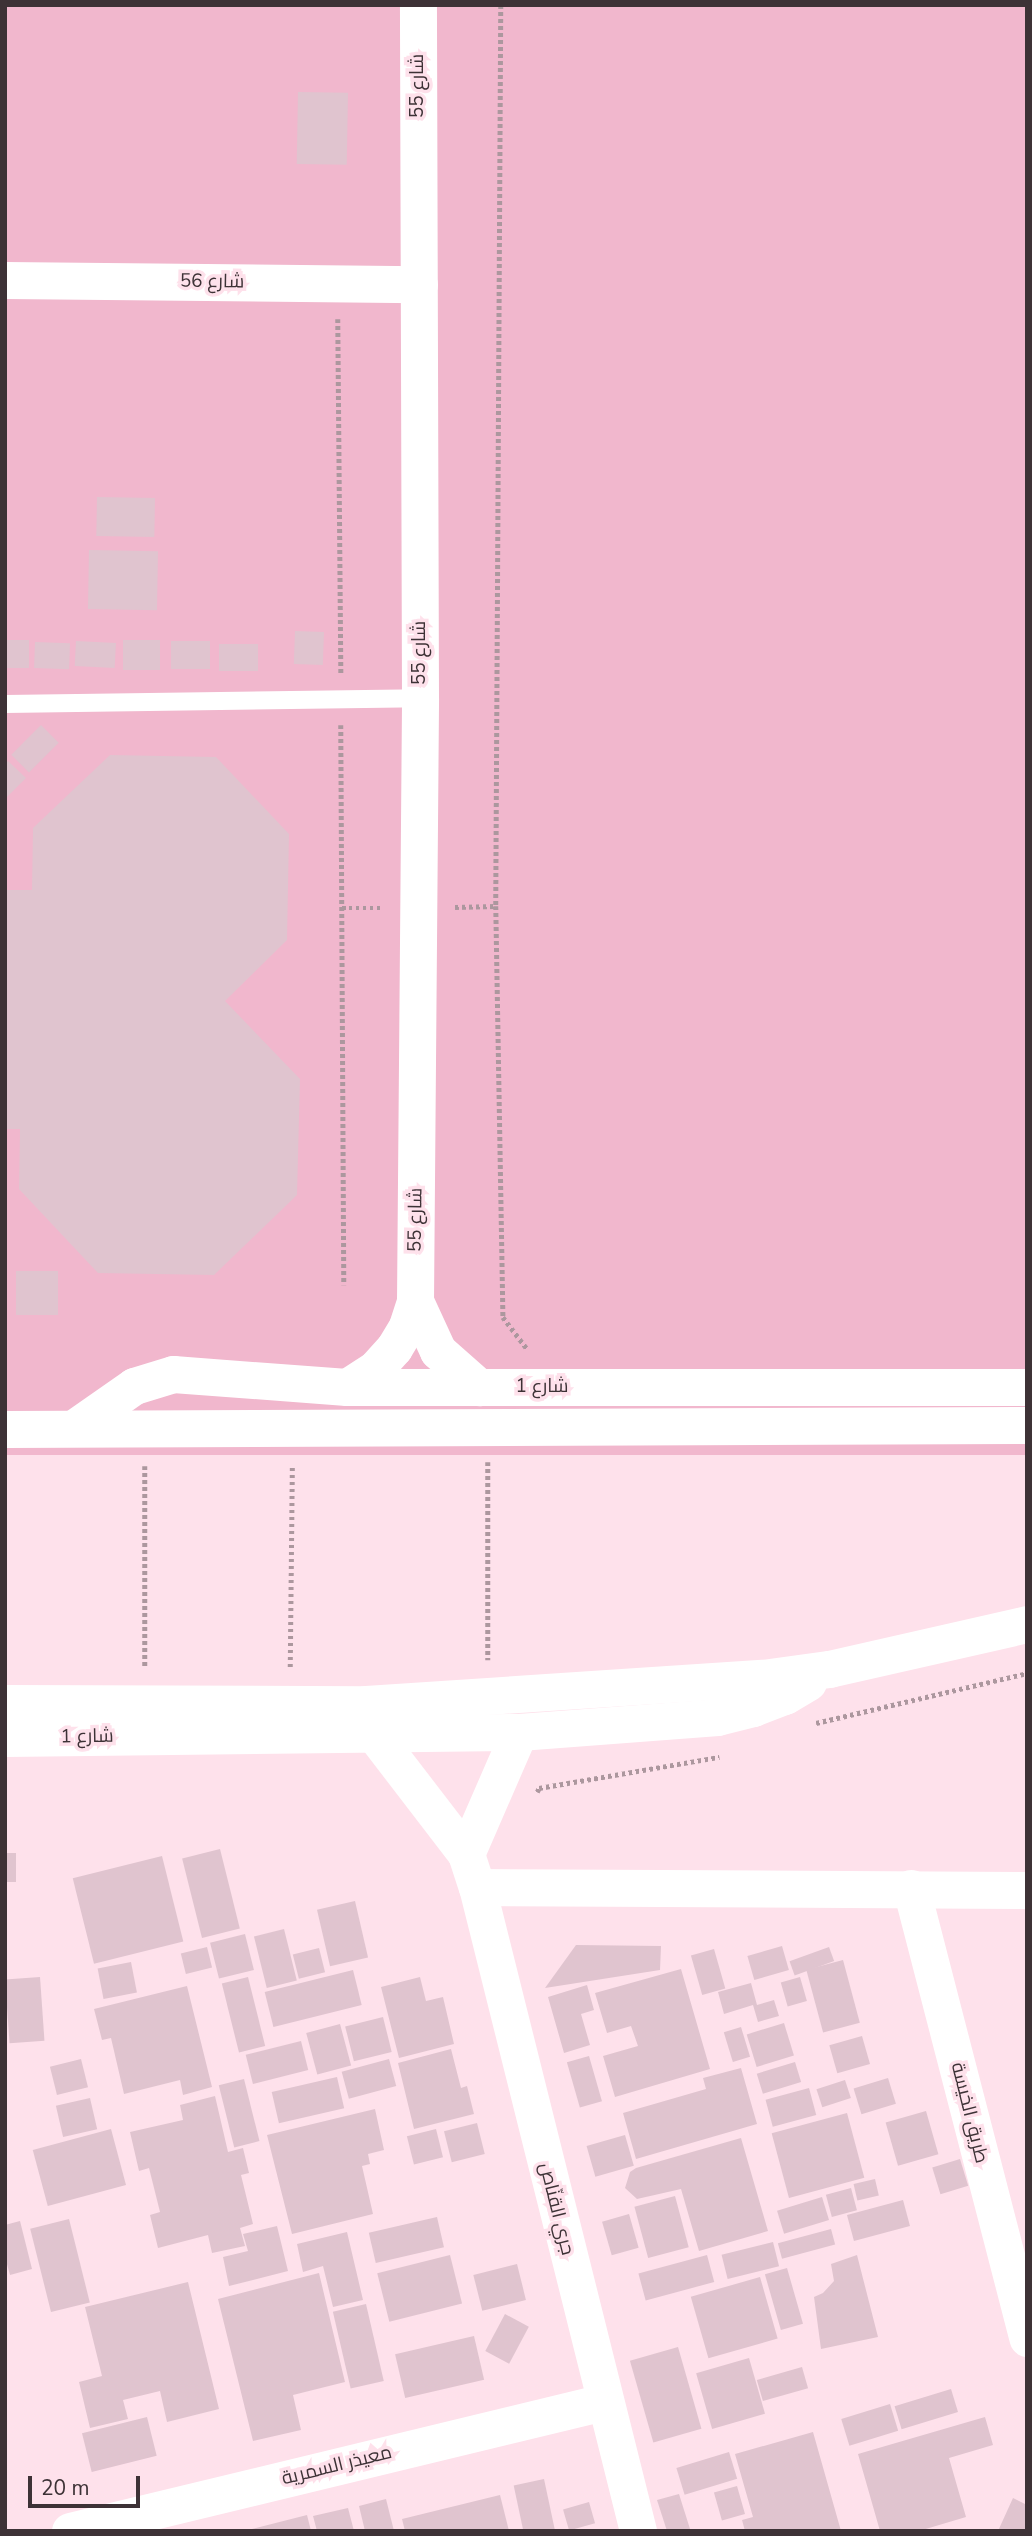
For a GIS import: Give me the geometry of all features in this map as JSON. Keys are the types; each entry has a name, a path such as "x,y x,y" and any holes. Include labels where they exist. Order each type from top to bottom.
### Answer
{"street":[{"name":"شارع 55","path":"347,1387 376,1368 394,1348 407,1326 415,1301 420,698 418,5"},
{"name":"شارع 56","path":"5,280 419,284"},
{"name":"شارع 55","path":"415,1301 438,1351 479,1387"},
{"path":"1012,1387 1027,1356"},
{"name":"شارع 1","path":"74,1428 134,1386 173,1374 347,1387 1012,1387"},
{"name":"شارع 1","path":"5,1429 1027,1425"},
{"name":"شارع 1","path":"5,1703 366,1704 762,1678 829,1669 1027,1623"},
{"name":"شارع 1","path":"5,1738 519,1732 718,1717 785,1696 829,1669"},
{"path":"519,1732 471,1870 911,1888 1027,1890"},
{"name":"جري القنّاص","path":"374,1734 471,1870 638,2531"},
{"name":"طريق الخيسة","path":"911,1888 1027,2338"},
{"name":"معيذر السمرية","path":"70,2531 604,2402"}],"lane":[{"path":"5,704 420,698"}],"path":[{"path":"501,5 496,906 503,1317 528,1350 542,1350"},
{"path":"337,283 344,1285"},
{"path":"289,1703 293,1427"},
{"path":"488,1427 488,1696"},
{"path":"145,1428 145,1703"}],"shaded area":[{"path":"5,5 1027,5 1027,1455 5,1455"}],"building":[{"path":"298,92 348,93 347,165 297,164"},
{"path":"97,497 155,498 154,537 96,536"},
{"path":"89,550 158,551 157,610 88,609"},
{"path":"295,631 324,632 323,665 294,664"},
{"path":"5,640 29,640 29,668 5,668"},
{"path":"123,640 160,640 160,670 123,670"},
{"path":"76,641 116,643 115,668 75,666"},
{"path":"171,641 210,641 210,669 171,669"},
{"path":"35,642 70,643 69,669 34,668"},
{"path":"219,644 258,644 258,671 219,671"},
{"path":"41,725 59,743 29,772 11,755"},
{"path":"110,755 216,757 289,834 287,940 225,1001 300,1079 297,1195 214,1275 98,1273 19,1189 20,1129 5,1129 5,890 32,890 33,828"},
{"path":"8,761 26,778 5,799 5,764"},
{"path":"16,1271 58,1271 58,1315 16,1315"},
{"path":"220,1849 240,1929 202,1938 182,1858"},
{"path":"5,1853 16,1853 16,1882 5,1882"},
{"path":"162,1856 183,1941 94,1964 73,1878"},
{"path":"355,1901 368,1958 330,1966 317,1910"},
{"path":"284,1929 297,1980 267,1988 254,1936"},
{"path":"245,1934 254,1970 219,1979 210,1943"},
{"path":"576,1945 661,1946 660,1970 545,1988"},
{"path":"782,1946 789,1970 754,1980 747,1956"},
{"path":"207,1947 212,1967 186,1974 181,1954"},
{"path":"829,1947 834,1961 795,1975 790,1961"},
{"path":"319,1948 325,1972 299,1979 293,1955"},
{"path":"714,1949 725,1988 702,1995 691,1956"},
{"path":"843,1960 860,2023 823,2033 806,1970"},
{"path":"131,1962 137,1992 104,1999 98,1968"},
{"path":"681,1969 710,2069 615,2097 603,2056 638,2046 631,2026 607,2033 595,1993"},
{"path":"353,1970 362,2005 273,2027 265,1992"},
{"path":"40,1977 44,2041 10,2043 5,1979"},
{"path":"248,1977 265,2046 239,2052 222,1984"},
{"path":"420,1977 426,2001 443,1997 454,2044 399,2058 381,1987"},
{"path":"800,1977 807,2001 788,2007 781,1983"},
{"path":"751,1983 757,2005 774,2000 779,2016 758,2022 753,2005 724,2014 718,1992"},
{"path":"587,1985 594,2010 581,2014 590,2045 564,2053 548,1997"},
{"path":"187,1986 212,2087 183,2095 180,2080 124,2094 111,2038 102,2040 94,2009"},
{"path":"383,2017 392,2052 354,2061 345,2026"},
{"path":"784,2023 794,2056 757,2067 747,2034"},
{"path":"340,2024 351,2066 317,2075 306,2033"},
{"path":"741,2027 750,2057 733,2062 724,2032"},
{"path":"862,2036 870,2064 837,2073 829,2045"},
{"path":"301,2041 308,2070 253,2084 246,2055"},
{"path":"451,2049 461,2088 467,2086 474,2114 414,2129 398,2063"},
{"path":"589,2056 602,2101 580,2108 567,2062"},
{"path":"81,2059 88,2087 57,2095 50,2067"},
{"path":"389,2059 396,2086 349,2099 342,2072"},
{"path":"795,2062 801,2082 763,2094 757,2074"},
{"path":"741,2068 757,2124 636,2159 623,2113 706,2089 703,2078"},
{"path":"337,2077 344,2108 279,2123 272,2092"},
{"path":"888,2078 896,2104 861,2114 854,2089"},
{"path":"244,2079 259,2141 234,2147 219,2085"},
{"path":"845,2080 851,2098 822,2107 816,2089"},
{"path":"809,2088 816,2115 773,2127 766,2100"},
{"path":"215,2096 228,2152 243,2148 249,2173 241,2175 253,2224 240,2228 245,2246 212,2253 208,2235 158,2248 150,2215 160,2212 149,2168 139,2171 130,2132 183,2120 180,2105"},
{"path":"90,2098 97,2129 63,2137 56,2106"},
{"path":"375,2109 384,2150 368,2154 370,2164 362,2166 373,2214 292,2234 267,2135"},
{"path":"926,2111 938,2154 898,2166 886,2123"},
{"path":"847,2113 864,2178 789,2198 772,2133"},
{"path":"477,2123 485,2154 452,2162 444,2131"},
{"path":"111,2129 126,2185 48,2206 33,2150"},
{"path":"436,2129 443,2157 414,2164 407,2136"},
{"path":"625,2135 634,2166 595,2177 587,2146"},
{"path":"741,2138 768,2231 699,2251 681,2189 637,2199 625,2188 630,2172 636,2168"},
{"path":"960,2159 968,2186 940,2194 932,2167"},
{"path":"875,2179 879,2196 857,2201 854,2184"},
{"path":"851,2188 857,2210 832,2217 826,2195"},
{"path":"675,2196 689,2247 648,2258 634,2207"},
{"path":"822,2197 829,2220 784,2234 777,2211"},
{"path":"903,2200 910,2226 854,2241 847,2215"},
{"path":"629,2214 639,2248 612,2255 602,2222"},
{"path":"437,2217 444,2247 376,2263 369,2233"},
{"path":"69,2219 90,2302 51,2312 30,2229"},
{"path":"20,2221 32,2269 10,2275 5,2257 5,2225"},
{"path":"277,2226 288,2271 229,2286 223,2257 248,2251 243,2234"},
{"path":"831,2229 835,2244 782,2259 778,2243"},
{"path":"347,2232 363,2300 333,2307 323,2266 303,2272 297,2244"},
{"path":"773,2242 779,2266 728,2279 722,2255"},
{"path":"450,2255 462,2304 389,2322 377,2273"},
{"path":"707,2255 714,2282 646,2300 638,2273"},
{"path":"857,2255 878,2337 821,2349 814,2297 823,2293 834,2281 831,2264"},
{"path":"517,2264 526,2300 482,2311 473,2275"},
{"path":"787,2268 803,2324 781,2330 765,2274"},
{"path":"319,2273 345,2382 293,2395 301,2430 253,2441 218,2299"},
{"path":"760,2277 778,2339 708,2358 691,2297"},
{"path":"188,2282 219,2409 167,2422 160,2391 123,2400 128,2419 90,2428 79,2382 102,2376 85,2307"},
{"path":"366,2304 384,2381 351,2389 333,2312"},
{"path":"505,2314 529,2327 509,2364 485,2351"},
{"path":"474,2336 484,2380 405,2398 395,2354"},
{"path":"678,2347 701,2429 653,2442 630,2361"},
{"path":"749,2358 765,2414 712,2429 696,2373"},
{"path":"802,2367 808,2388 763,2401 757,2380"},
{"path":"951,2389 958,2412 902,2429 895,2406"},
{"path":"890,2404 898,2431 849,2446 841,2419"},
{"path":"147,2417 157,2456 92,2472 82,2433"},
{"path":"985,2417 993,2445 949,2458 966,2517 919,2531 880,2531 858,2454"},
{"path":"813,2432 841,2531 745,2531 742,2520 753,2517 735,2454"},
{"path":"729,2452 737,2479 685,2495 676,2468"},
{"path":"544,2479 555,2531 523,2531 514,2485"},
{"path":"737,2486 745,2514 722,2520 714,2493"},
{"path":"679,2494 690,2529 667,2531 657,2500"},
{"path":"500,2495 509,2531 405,2531 402,2519"},
{"path":"1013,2498 1027,2505 1027,2531 998,2531"},
{"path":"386,2499 394,2531 365,2531 359,2506"},
{"path":"589,2502 595,2523 569,2531 563,2509"},
{"path":"348,2508 354,2531 317,2531 313,2516"},
{"path":"307,2515 311,2531 248,2530"}]}
